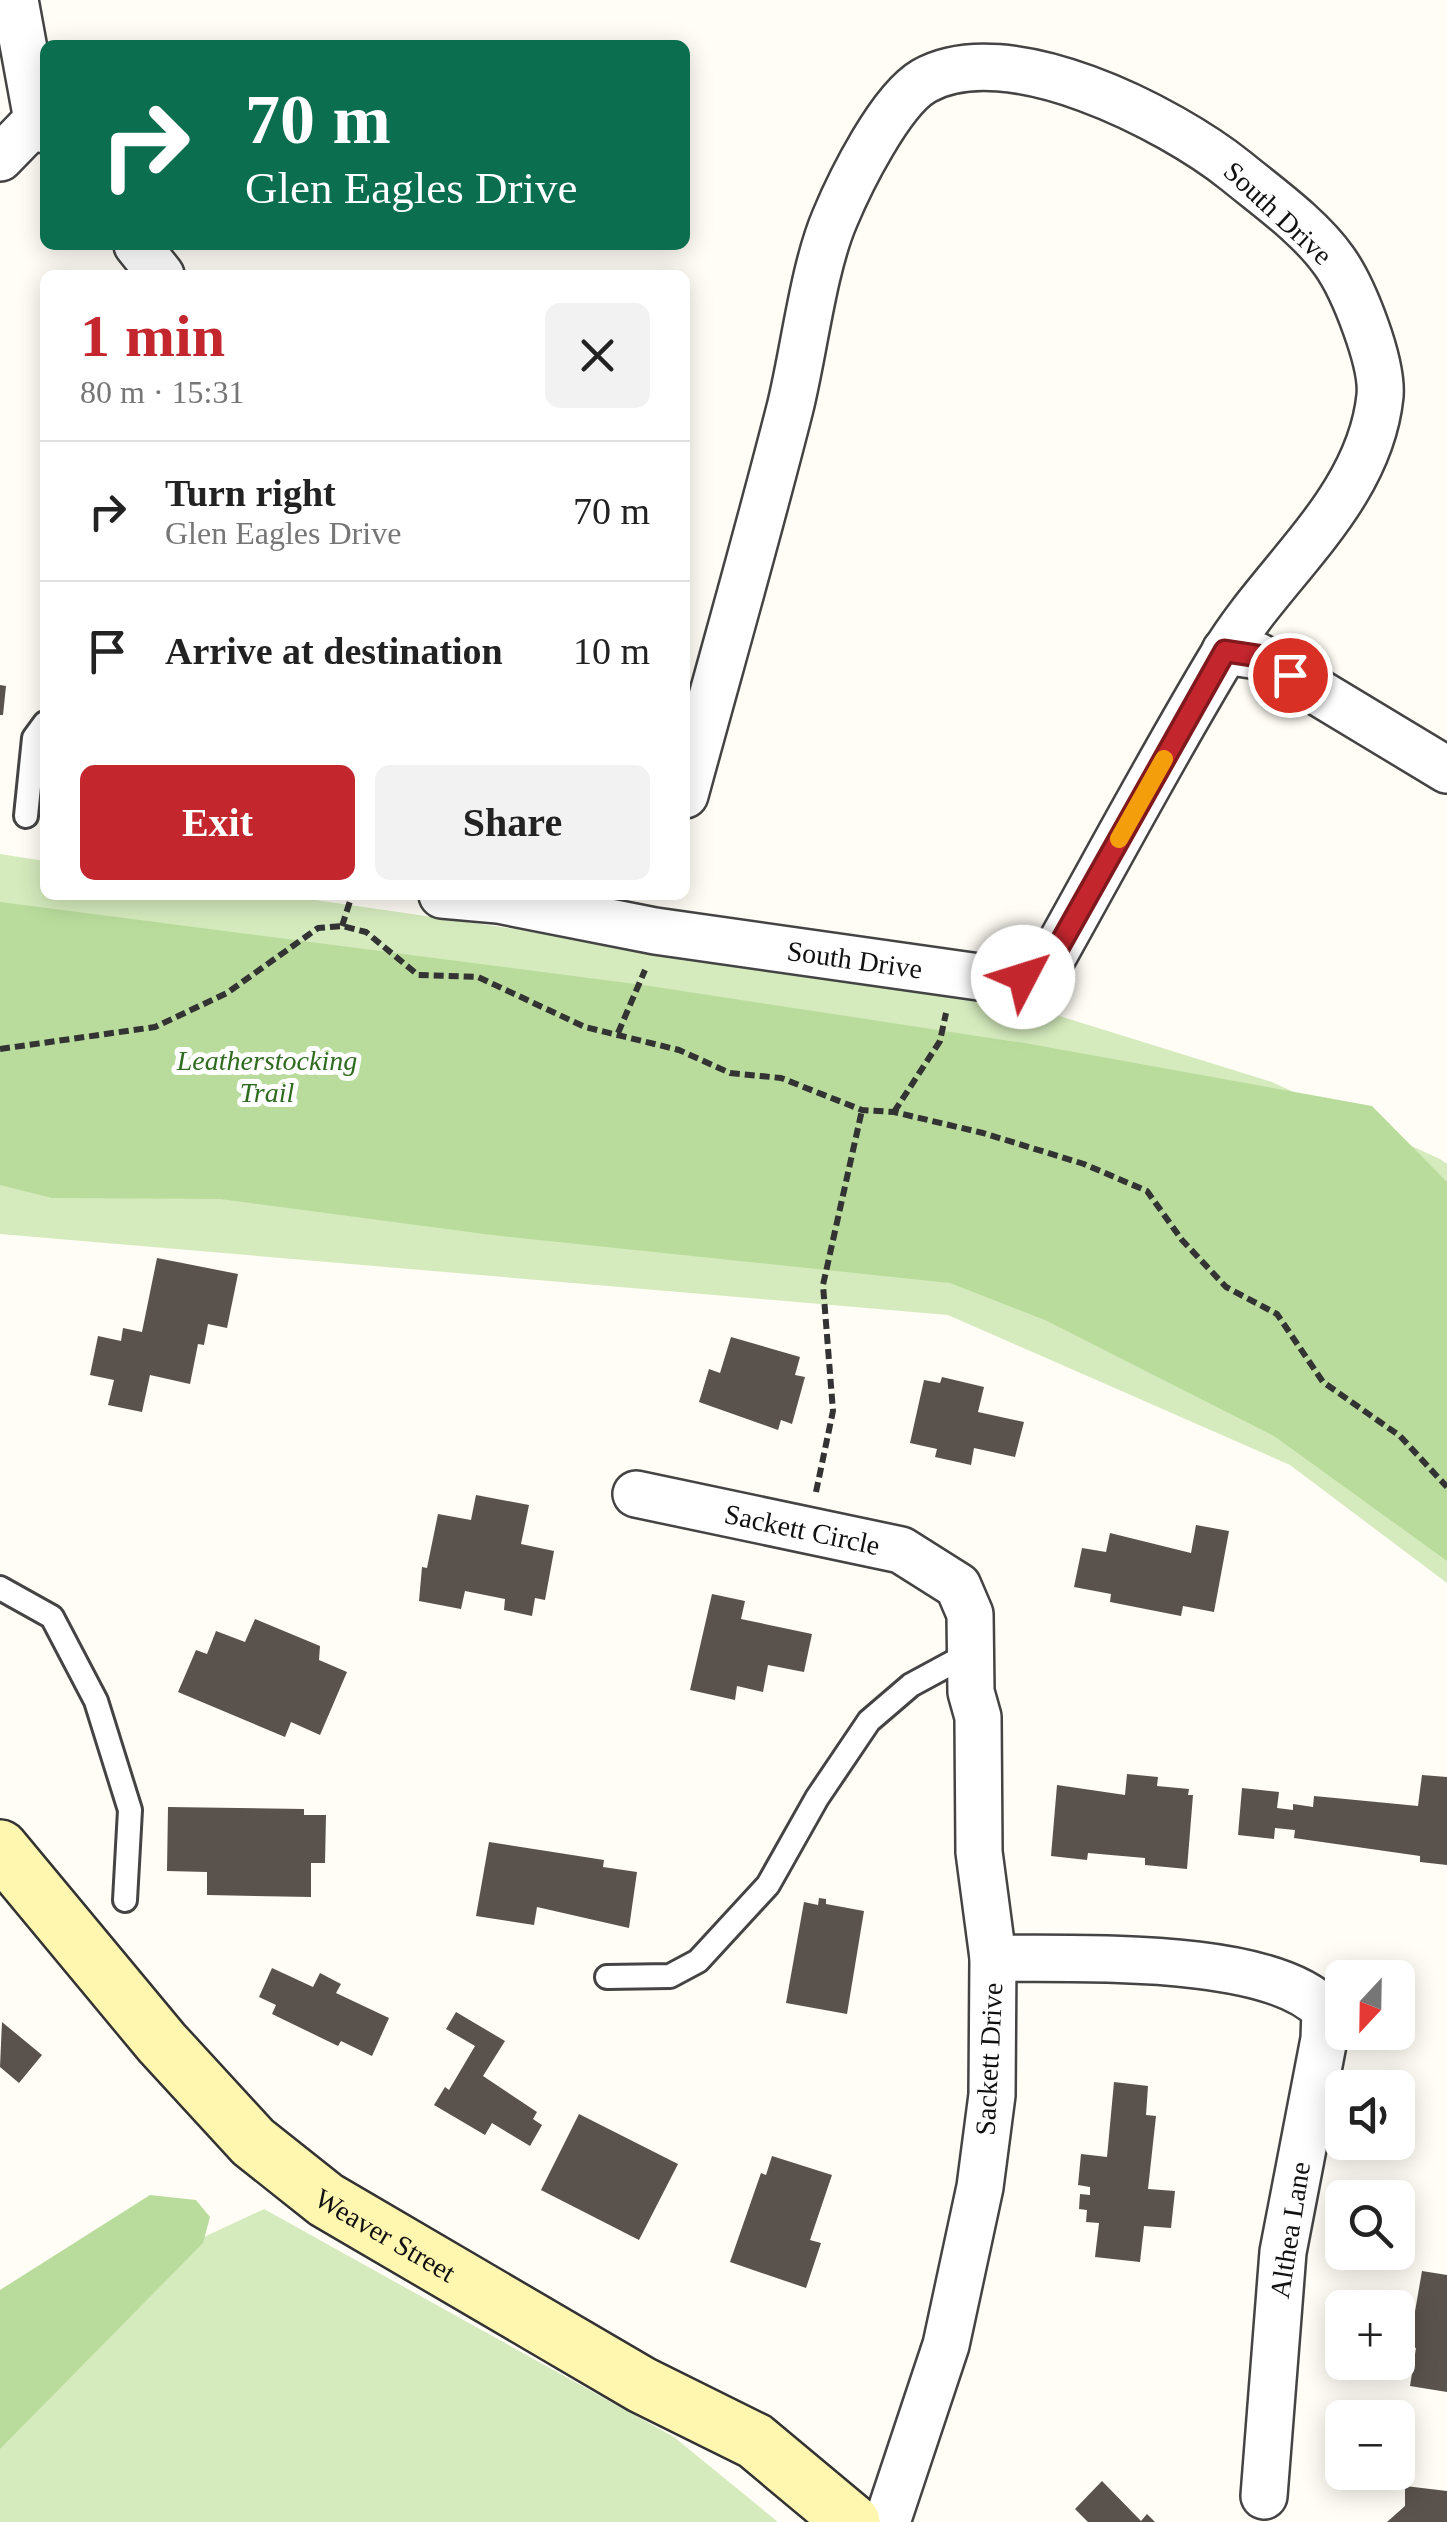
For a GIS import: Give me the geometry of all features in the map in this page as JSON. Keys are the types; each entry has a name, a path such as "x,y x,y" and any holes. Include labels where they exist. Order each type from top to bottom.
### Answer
{"main road":[{"name":"Weaver Street","path":"0,1848 162,2044 253,2142 326,2200 642,2385 754,2441 852,2522"}],"street":[{"path":"15,0 40,120"},
{"name":"South Drive","path":"498,900 659,913 955,974 1023,977 1045,971 1225,651 1328,517 1360,464 1380,396 1375,353 1335,262 1277,204 1204,146 1123,102 1037,73 962,68 923,82 910,93 872,145 833,221 751,560 690,777"},
{"path":"0,158 40,126"},
{"path":"141,250 157,270"},
{"path":"1225,651 1258,656 1447,770"},
{"name":"Sackett Circle","path":"636,1494 901,1550 958,1586"},
{"name":"Sackett Drive","path":"887,2522 946,2345 980,2187 992,2095 993,1958 979,1852 978,1717 971,1692 970,1614 958,1586"},
{"name":"Althea Lane","path":"993,1958 1210,1965 1308,1992 1325,2010 1324,2039 1283,2252 1264,2496"}],"lane":[{"path":"26,816 34,738 40,730"},
{"path":"0,1588 52,1617 96,1701 130,1810 125,1900"},
{"path":"607,1977 670,1976 698,1961 768,1885 817,1798 869,1721 911,1685 972,1652"}],"path":[{"path":"342,926 350,900"},
{"path":"618,1033 647,966 659,913"},
{"path":"0,1049 156,1027 228,993 318,928 342,926 366,932 418,975 478,977 585,1026 679,1050 730,1073 780,1078 862,1110 894,1112 1084,1164 1146,1191 1182,1240 1226,1287 1276,1314 1323,1382 1400,1436 1447,1486"},
{"path":"894,1112 940,1041 955,974"},
{"path":"805,1530 833,1411 824,1285 862,1110"}],"green space":[{"name":"Leatherstocking Trail","path":"0,854 40,860 40,900 315,900 1011,1001 1272,1082 1447,1164 1447,1583 1290,1465 948,1315 0,1234"},
{"name":"Leatherstocking Trail","path":"0,902 643,985 1030,1044 1372,1106 1447,1182 1447,1561 1274,1436 1045,1320 950,1283 492,1235 220,1199 52,1198 0,1185"},
{"path":"150,2195 196,2200 210,2217 203,2243 0,2449 0,2290"},
{"path":"264,2209 674,2437 778,2522 0,2522 0,2332"}],"building":[{"path":"0,685 6,686 3,715 0,715"},
{"path":"157,1258 238,1274 227,1328 208,1324 204,1345 198,1344 190,1384 150,1375 142,1412 108,1405 114,1380 90,1375 98,1336 121,1341 123,1328 142,1332"},
{"path":"731,1337 800,1357 795,1375 805,1377 792,1424 781,1420 778,1430 699,1402 709,1369 720,1373"},
{"path":"942,1377 984,1387 978,1412 1024,1422 1015,1457 974,1448 971,1465 935,1457 937,1449 910,1443 924,1380 940,1383"},
{"path":"476,1495 529,1505 521,1544 554,1551 545,1600 535,1598 532,1616 504,1610 505,1599 465,1591 461,1609 419,1601 422,1567 427,1568 438,1514 471,1520"},
{"path":"1196,1525 1229,1531 1214,1612 1183,1606 1181,1616 1110,1602 1111,1594 1074,1587 1082,1548 1106,1552 1110,1533 1191,1553"},
{"path":"712,1594 745,1601 741,1619 812,1634 804,1672 768,1665 763,1692 737,1686 735,1700 690,1690"},
{"path":"255,1619 320,1646 319,1660 347,1672 320,1735 291,1722 285,1737 178,1692 196,1650 207,1654 216,1631 245,1642"},
{"path":"1127,1774 1158,1777 1157,1786 1189,1789 1188,1795 1193,1795 1187,1869 1145,1865 1145,1858 1088,1853 1087,1860 1051,1856 1057,1785 1125,1795"},
{"path":"1422,1775 1447,1777 1447,1865 1420,1862 1420,1856 1294,1838 1295,1830 1275,1828 1274,1839 1238,1835 1242,1788 1279,1792 1277,1808 1293,1810 1293,1804 1313,1807 1314,1796 1418,1806"},
{"path":"168,1807 304,1809 304,1815 326,1815 325,1863 311,1863 311,1897 207,1895 207,1872 167,1871"},
{"path":"489,1842 604,1860 603,1867 637,1872 629,1928 537,1907 534,1925 476,1916"},
{"path":"819,1898 826,1899 826,1904 864,1911 847,2014 786,2003 804,1902 818,1905"},
{"path":"272,1968 313,1987 320,1973 341,1984 336,1993 389,2018 372,2056 341,2041 338,2046 272,2014 276,2005 259,1997"},
{"path":"456,2012 505,2041 483,2076 537,2112 533,2119 542,2125 530,2146 492,2123 485,2135 434,2105 445,2087 449,2090 475,2046 446,2029"},
{"path":"2,2022 42,2055 19,2083 0,2067"},
{"path":"1114,2082 1148,2086 1146,2115 1156,2116 1148,2189 1175,2191 1171,2228 1144,2226 1140,2262 1095,2257 1099,2223 1086,2222 1087,2210 1079,2209 1080,2194 1090,2195 1090,2187 1078,2185 1081,2154 1107,2157"},
{"path":"579,2114 678,2164 639,2240 541,2190"},
{"path":"772,2156 832,2175 810,2240 821,2243 806,2288 730,2262 761,2173 766,2175"},
{"path":"1422,2271 1447,2275 1447,2392 1410,2386 1411,2380 1415,2380 1415,2311"},
{"path":"1102,2481 1141,2521 1147,2514 1155,2522 1088,2522 1075,2509"},
{"path":"1415,2487 1447,2491 1447,2522 1387,2522 1405,2506 1405,2490"}],"slow traffic":[{"path":"1119,839 1164,759"}],"route":[{"path":"1023,977 1045,971 1225,651 1258,656 1290,675"}]}
